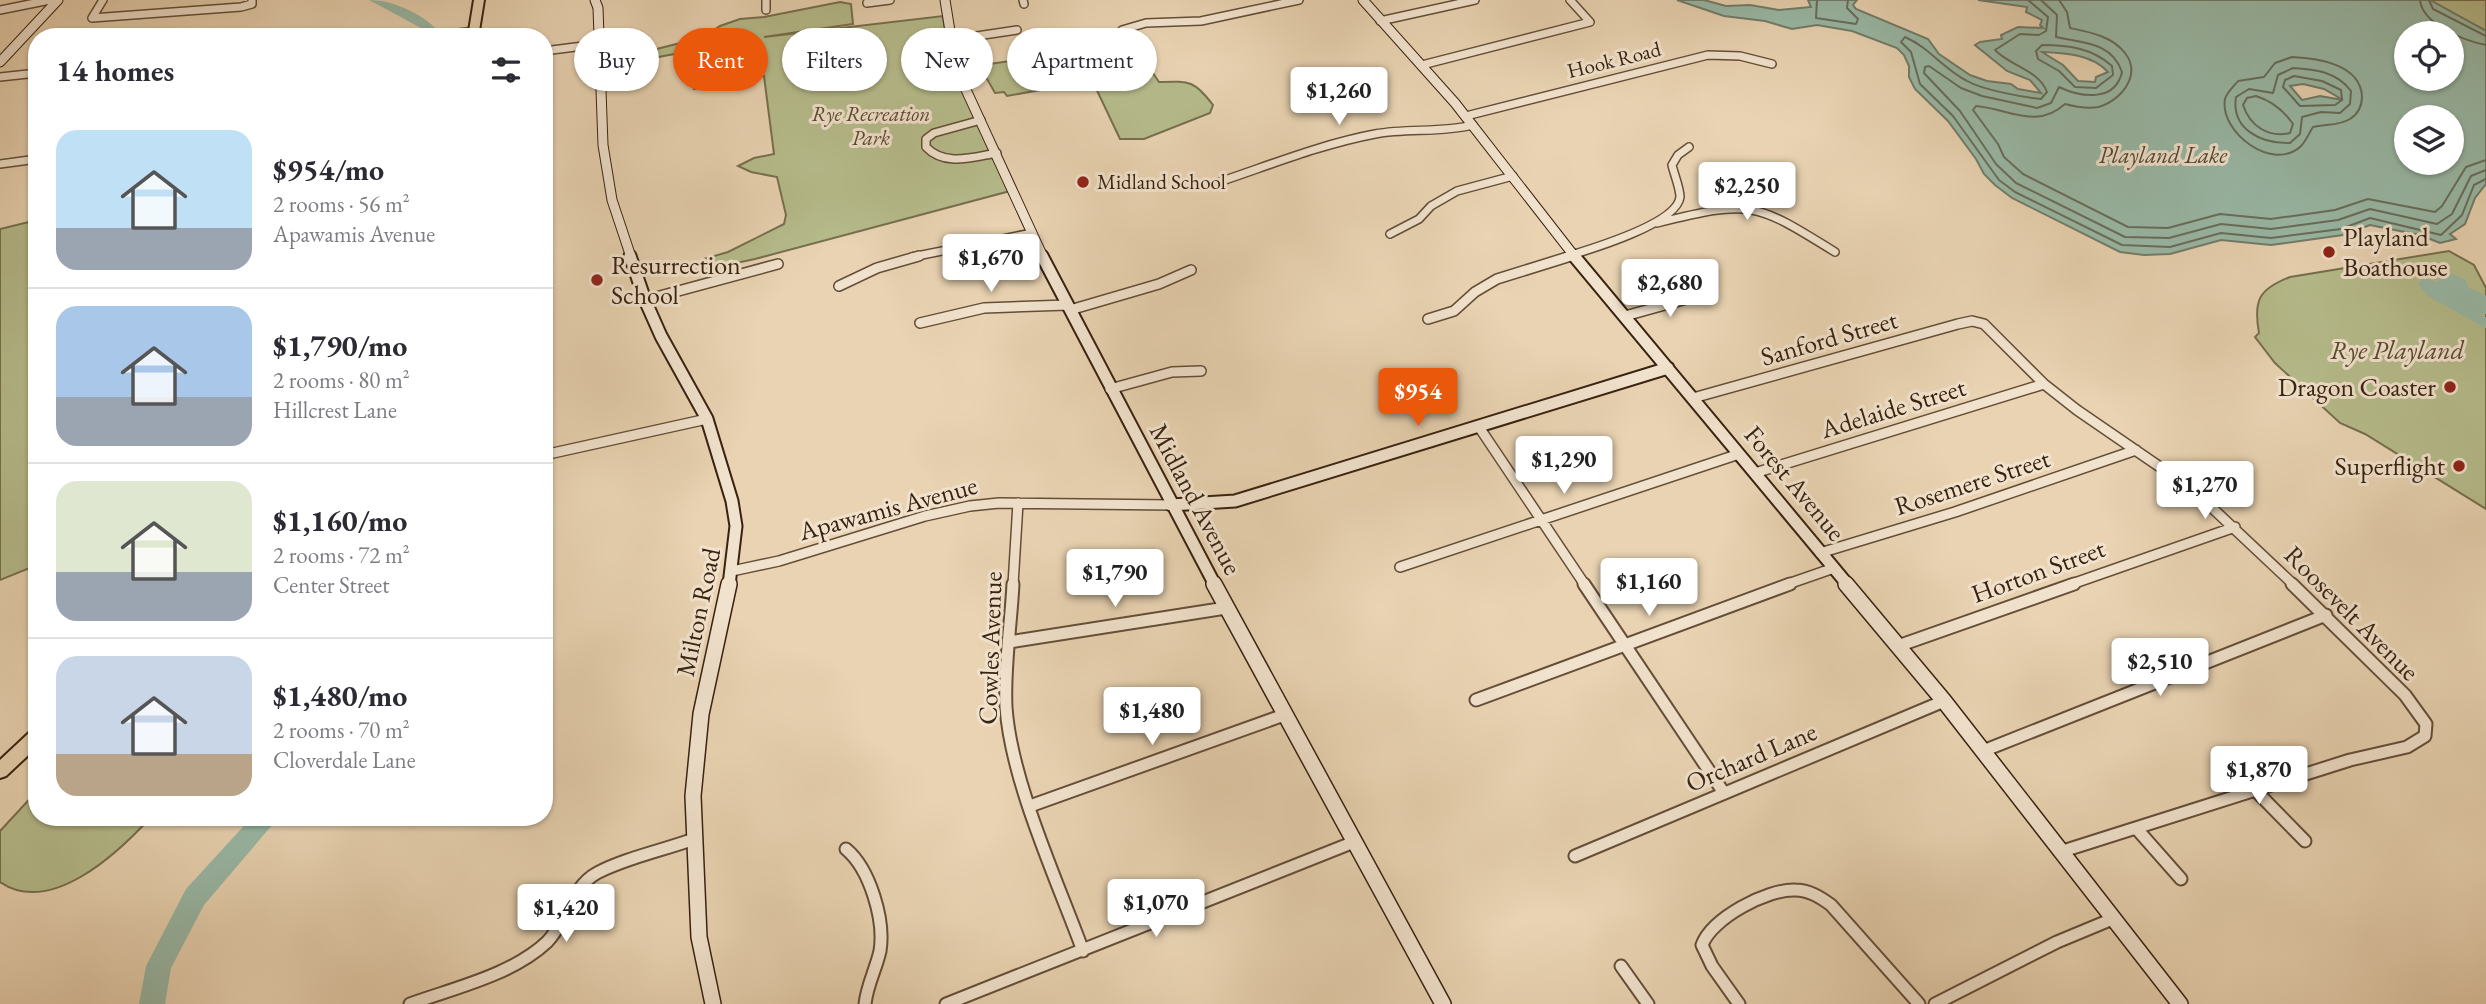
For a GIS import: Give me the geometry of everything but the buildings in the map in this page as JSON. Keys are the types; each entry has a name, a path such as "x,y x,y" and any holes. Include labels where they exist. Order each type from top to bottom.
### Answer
{"main road":[{"path":"475,28 480,0"},
{"path":"0,771 28,745"}],"street":[{"path":"0,10 50,0"},
{"path":"32,28 58,0"},
{"path":"103,0 92,18 241,7 252,4 252,0"},
{"name":"Milton Road","path":"598,0 599,28"},
{"path":"766,0 766,10"},
{"path":"867,3 890,0"},
{"name":"Midland Avenue","path":"945,0 948,28"},
{"path":"1129,28 1146,23 1201,21 1299,0"},
{"name":"Forest Avenue","path":"1363,0 1466,116 1574,256 1944,701 2110,920 2180,1004"},
{"path":"1380,21 1475,0"},
{"path":"1422,65 1590,22 1570,0"},
{"path":"0,62 28,32"},
{"path":"553,50 574,47"},
{"name":"Hook Road","path":"1466,116 1708,55 1740,56 1772,65"},
{"path":"0,77 28,74"},
{"name":"Milton Road","path":"601,91 608,185 645,300 661,336 707,419 734,513 736,542 732,571 701,714 693,783 699,937 713,1004"},
{"name":"Midland Avenue","path":"967,91 1032,233 1110,389 1226,608 1443,1004"},
{"path":"981,120 934,133 926,139 926,147 933,156 947,159 997,153"},
{"path":"1219,182 1349,139 1389,132 1454,130 1473,125"},
{"path":"1428,319 1454,311 1475,292 1497,279 1617,241 1653,224 1677,206 1680,196 1672,165 1678,155 1689,148"},
{"path":"0,164 28,160"},
{"path":"1390,234 1419,219 1431,206 1457,191 1513,176"},
{"path":"1653,224 1717,210 1746,207 1778,218 1835,252"},
{"path":"839,286 855,275 892,264 1032,233"},
{"path":"645,300 778,264"},
{"path":"920,323 984,308 1069,308 1159,284 1191,270"},
{"path":"1625,316 1708,293"},
{"name":"Roosevelt Avenue","path":"1978,322 1989,327 2044,384 2077,410 2192,489 2235,527 2409,700 2421,715 2427,730 2422,740 2407,747 2350,760 2255,790"},
{"name":"Sanford Street","path":"1692,398 1958,324 1978,322"},
{"name":"Apawamis Avenue","path":"732,571 789,558 951,509 1017,503 1171,505 1235,501 1668,368"},
{"path":"1110,389 1172,372 1201,371"},
{"name":"Adelaide Street","path":"1755,473 2044,384"},
{"path":"553,453 707,419"},
{"path":"1479,427 1724,793"},
{"name":"Rosemere Street","path":"1821,553 1955,512 2136,450"},
{"path":"1400,567 1739,454"},
{"name":"Cowles Avenue","path":"1017,503 1007,718 1011,743 1030,806 1083,950"},
{"name":"Horton Street","path":"1898,646 2235,527"},
{"path":"1476,700 1624,643 1834,568"},
{"path":"1009,642 1086,633 1141,621 1226,608"},
{"path":"1983,751 2326,615"},
{"name":"Orchard Lane","path":"1575,856 1944,701"},
{"path":"1030,806 1284,715"},
{"path":"2060,852 2255,790 2305,841"},
{"path":"2136,828 2181,879"},
{"path":"410,1004 461,986 548,941 579,889 587,879 597,873 694,839"},
{"path":"946,1004 1354,842"},
{"path":"846,849 857,858 876,909 881,940 865,1004"},
{"path":"1739,1004 1703,952 1703,939 1711,928 1759,899 1771,893 1794,889 1812,893 1830,905 1919,1004"},
{"path":"1935,1004 2057,942 2110,920"},
{"path":"1620,966 1648,1004"}],"green space":[{"path":"2429,0 2486,0 2486,31"},
{"name":"Rye Recreation Park","path":"840,2 851,4 853,24 826,28 782,28 782,34 768,36 768,28 717,28 740,19"},
{"name":"Rye Recreation Park","path":"943,16 945,28 901,28 901,91 964,91 1010,191 755,259 698,271 697,267 704,259 728,252 784,224 786,215 777,177 751,172 738,166 754,158 774,154 766,91 768,37 782,35 782,91 887,91 887,28 841,28"},
{"name":"Rye Recreation Park","path":"673,45 673,54 659,57 659,48"},
{"path":"1007,62 1007,91 1035,91 1007,96 1004,92 995,93 993,63"},
{"path":"1157,79 1159,82 1184,82 1195,86 1213,105 1210,113 1144,139 1120,139 1097,91 1157,91"},
{"path":"28,222 28,569 0,580 0,229"},
{"name":"Rye Playland","path":"2449,251 2474,265 2486,288 2486,509 2365,434 2340,423 2275,363 2255,337 2259,333 2257,312 2261,297 2280,281 2290,277"},
{"path":"28,801 28,826 142,826 121,847 83,876 41,892 20,891 0,882 0,831"}],"water":[{"name":"Playland Lake","path":"1677,0 1704,0 1726,6 1750,5 1779,10 1811,7 1808,0 1857,0 1853,5 1856,9 1928,39 1939,54 1970,75 2041,93 2030,80 2007,71 1975,45 2002,39 2001,35 2018,27 2043,28 2040,25 2042,20 2026,12 2027,7 1978,0 2430,0 2486,31 2486,184 2475,198 2465,224 2450,234 2456,239 2440,243 2420,235 2370,225 2343,235 2271,245 2221,240 2170,254 2120,252 2012,198 1995,185 1984,174 1948,121 1915,89 1909,77 1909,66 1897,48 1852,31 1817,25 1792,29 1765,21 1724,16","holes":["2042,52 2086,58 2108,72 2096,77 2095,82 2078,81 2063,65","2303,84 2324,89 2343,100 2320,96 2302,100 2290,86"]}],"waterway":[{"path":"375,0 429,28"},
{"path":"2444,279 2453,279 2462,284 2464,291 2484,300 2482,306 2443,282 2444,279"},
{"path":"2482,306 2480,310 2472,308 2439,288 2424,284 2431,292 2486,323"},
{"path":"2482,306 2486,309"},
{"path":"152,1004 159,966 195,897 259,826"}],"place":[{"name":"Midland School","path":"1083,182"},
{"name":"Playland Boathouse","path":"2329,252"},
{"name":"Resurrection School","path":"597,280"},
{"name":"Dragon Coaster","path":"2450,387"},
{"name":"Superflight","path":"2459,466"}]}
